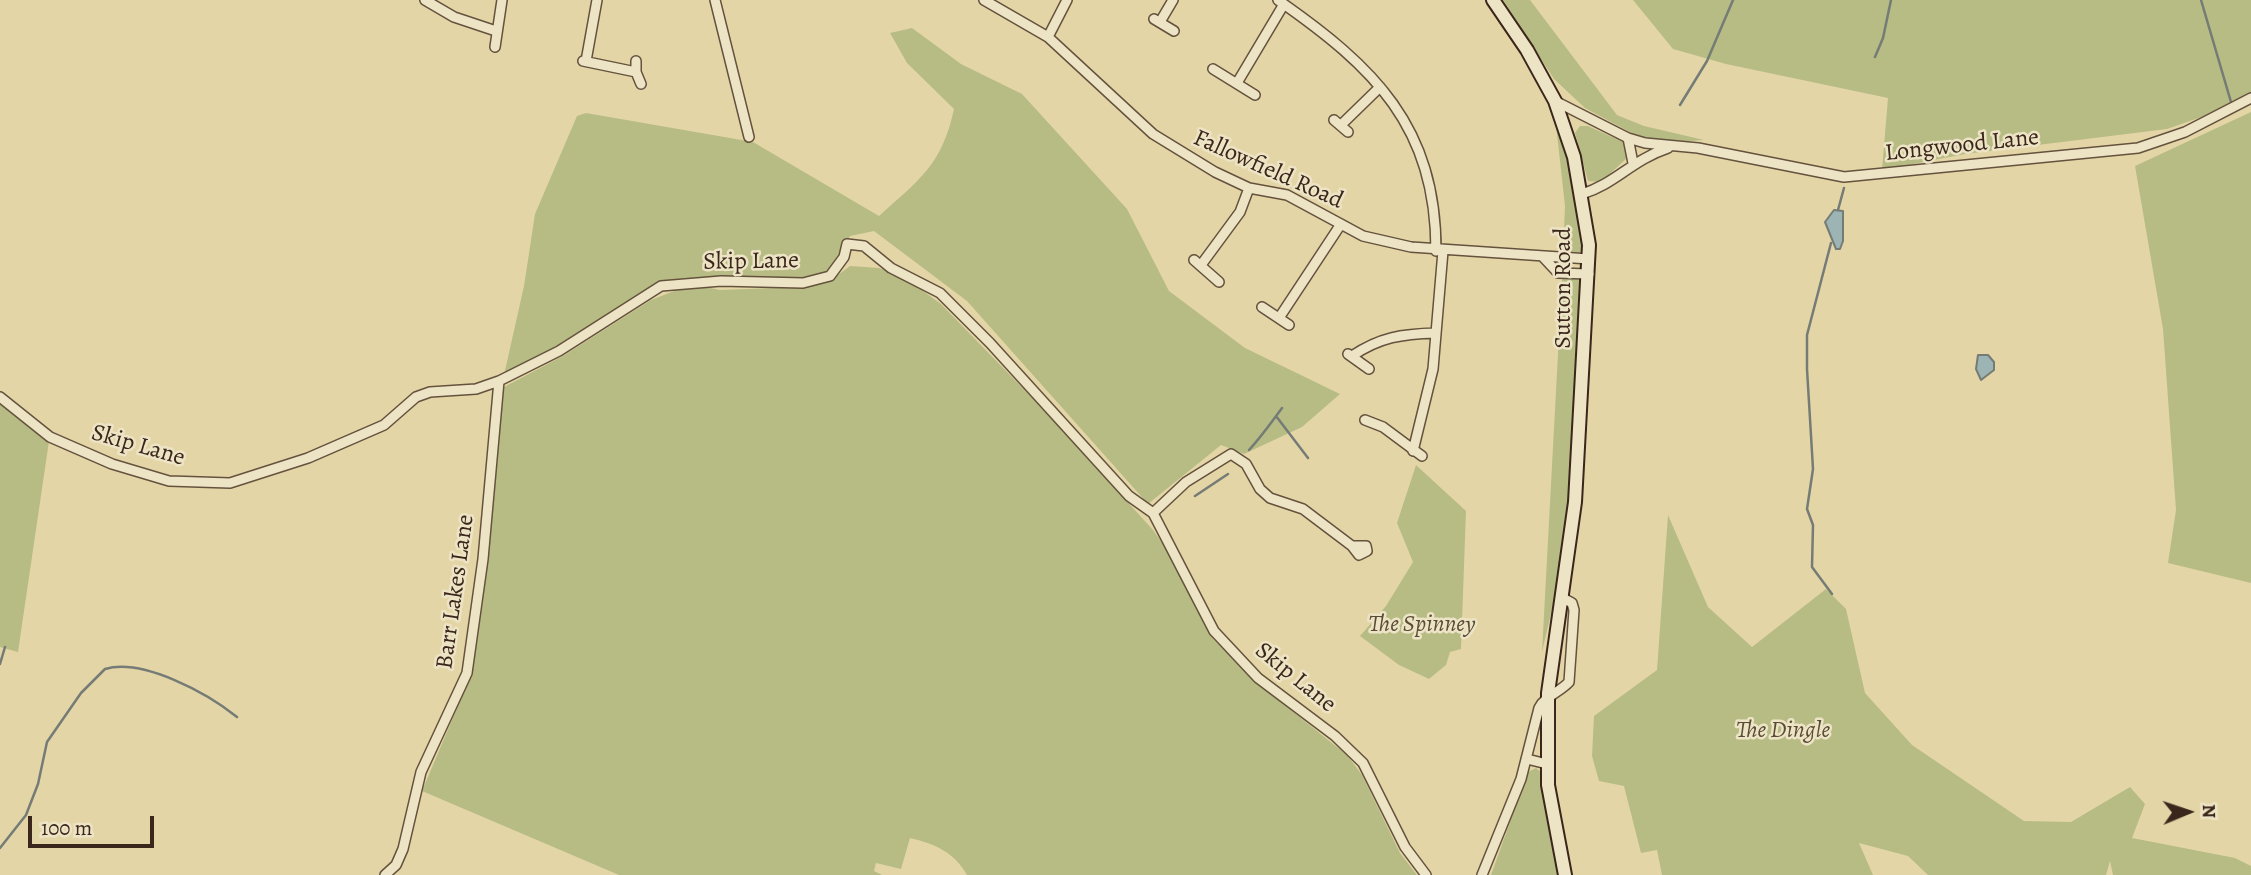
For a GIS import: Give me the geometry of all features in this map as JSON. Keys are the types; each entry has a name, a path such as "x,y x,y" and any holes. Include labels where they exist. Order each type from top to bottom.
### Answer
{"main road":[{"name":"Sutton Road","path":"1493,0 1527,50 1555,101 1574,157 1582,194 1589,259 1575,502 1551,659 1548,699 1547,764 1553,818 1565,875"}],"street":[{"path":"425,0 454,16 496,31"},
{"path":"495,47 502,0"},
{"path":"597,0 583,61 636,72"},
{"path":"715,0 749,137"},
{"name":"Fallowfield Road","path":"984,0 1048,37 1153,134 1204,166 1250,188 1287,195 1363,236 1439,251 1589,259"},
{"path":"1048,37 1067,0"},
{"path":"1173,0 1157,20 1174,31"},
{"path":"1237,83 1281,2 1340,45 1397,107 1427,172 1436,210 1439,251 1436,333 1427,401 1413,451"},
{"path":"636,61 636,72 641,84"},
{"path":"1213,69 1255,95"},
{"path":"1341,125 1380,86"},
{"name":"Longwood Lane","path":"1555,101 1628,138 1670,147 1698,148 1829,176 1857,177 2138,148 2185,132 2251,98"},
{"path":"1628,138 1633,163"},
{"name":"Longwood Lane","path":"1582,194 1599,189 1633,163 1670,147"},
{"path":"1219,282 1197,262 1240,212 1250,188"},
{"path":"1279,318 1341,225"},
{"name":"Skip Lane","path":"0,397 50,437 112,464 169,481 230,483 307,458 384,425 416,397 430,391 476,389 499,381 559,351 660,286 721,281 803,283 830,276 844,257 847,244 864,246 891,268 940,293 990,343 1129,496 1153,513 1214,631 1258,678 1335,736 1363,763 1405,847 1426,875"},
{"name":"Fallowfield Road","path":"1543,257 1559,273 1589,274"},
{"path":"1262,307 1289,325"},
{"path":"1369,369 1350,355 1395,334 1436,333"},
{"name":"Barr Lakes Lane","path":"385,875 396,865 403,849 421,772 467,673 483,559 499,381"},
{"path":"1365,420 1383,427 1422,456"},
{"path":"1153,513 1186,482 1231,454 1246,464 1265,494 1303,509 1352,546"},
{"name":"Sutton Road","path":"1548,699 1569,682 1574,610 1572,603 1562,597"},
{"path":"1482,875 1527,759 1539,708 1542,701 1548,699"},
{"path":"1527,759 1547,764"}],"green space":[{"path":"1503,0 1530,0 1617,115 1644,126 1704,140 1663,143 1639,137 1585,108 1554,79"},
{"path":"1633,0 2251,0 2251,93 2213,113 2167,129 1965,154 1882,170 1888,98 1726,64 1673,49"},
{"path":"912,28 961,64 1022,94 1127,209 1169,291 1245,348 1340,394 1302,427 1244,454 1221,445 1148,504 967,301 874,231 850,236 828,271 803,279 664,282 558,348 504,375 524,286 535,214 577,116 586,113 753,142 879,216 917,181 936,158 954,109 907,63 890,33"},
{"path":"2251,112 2251,583 2168,563 2176,510 2163,329 2135,166"},
{"path":"1556,125 1570,168 1584,247 1579,253 1563,252 1565,206"},
{"path":"1580,126 1588,126 1625,143 1627,158 1601,182 1588,181 1575,133"},
{"path":"850,266 879,268 904,277 941,304 1042,408 1153,530 1174,560 1213,639 1263,688 1347,755 1362,775 1400,853 1417,875 967,875 956,860 943,850 910,838 901,869 876,863 874,871 882,875 619,875 422,791 471,675 491,529 502,388 563,356 651,300 692,284 720,290 800,287 831,280"},
{"path":"1562,279 1584,280 1566,549 1542,652"},
{"path":"0,403 49,441 18,652 0,647"},
{"name":"The Spinney","path":"1416,465 1466,511 1461,649 1450,652 1446,665 1429,679 1399,665 1360,636 1386,606 1413,562 1397,523"},
{"name":"The Dingle","path":"1668,515 1708,607 1752,647 1826,589 1846,609 1865,693 1912,745 2024,821 2071,822 2130,787 2145,804 2132,838 2235,858 2251,866 2251,875 2113,875 2110,861 2106,875 1928,875 1908,856 1859,843 1873,875 1662,875 1657,850 1641,853 1624,786 1599,781 1592,756 1594,716 1657,670"},
{"path":"1536,768 1542,773 1559,875 1491,875 1528,772"}],"water":[{"path":"1834,210 1843,211 1843,241 1840,249 1836,249 1825,222"},
{"path":"1978,355 1988,355 1994,362 1994,370 1981,380 1976,369"}],"waterway":[{"path":"1680,105 1707,61 1733,0"},
{"path":"1875,57 1883,38 1891,0"},
{"path":"2201,0 2231,102"},
{"path":"1838,210 1844,188"},
{"path":"1831,243 1807,335 1813,469 1807,509 1813,525 1812,567 1832,594"},
{"path":"1249,450 1282,408"},
{"path":"1276,416 1308,458"},
{"path":"1195,496 1228,474"},
{"path":"0,664 5,647"},
{"path":"0,848 26,815 38,784 47,742 81,693 105,669 137,668 156,673 192,688 237,717"}]}
